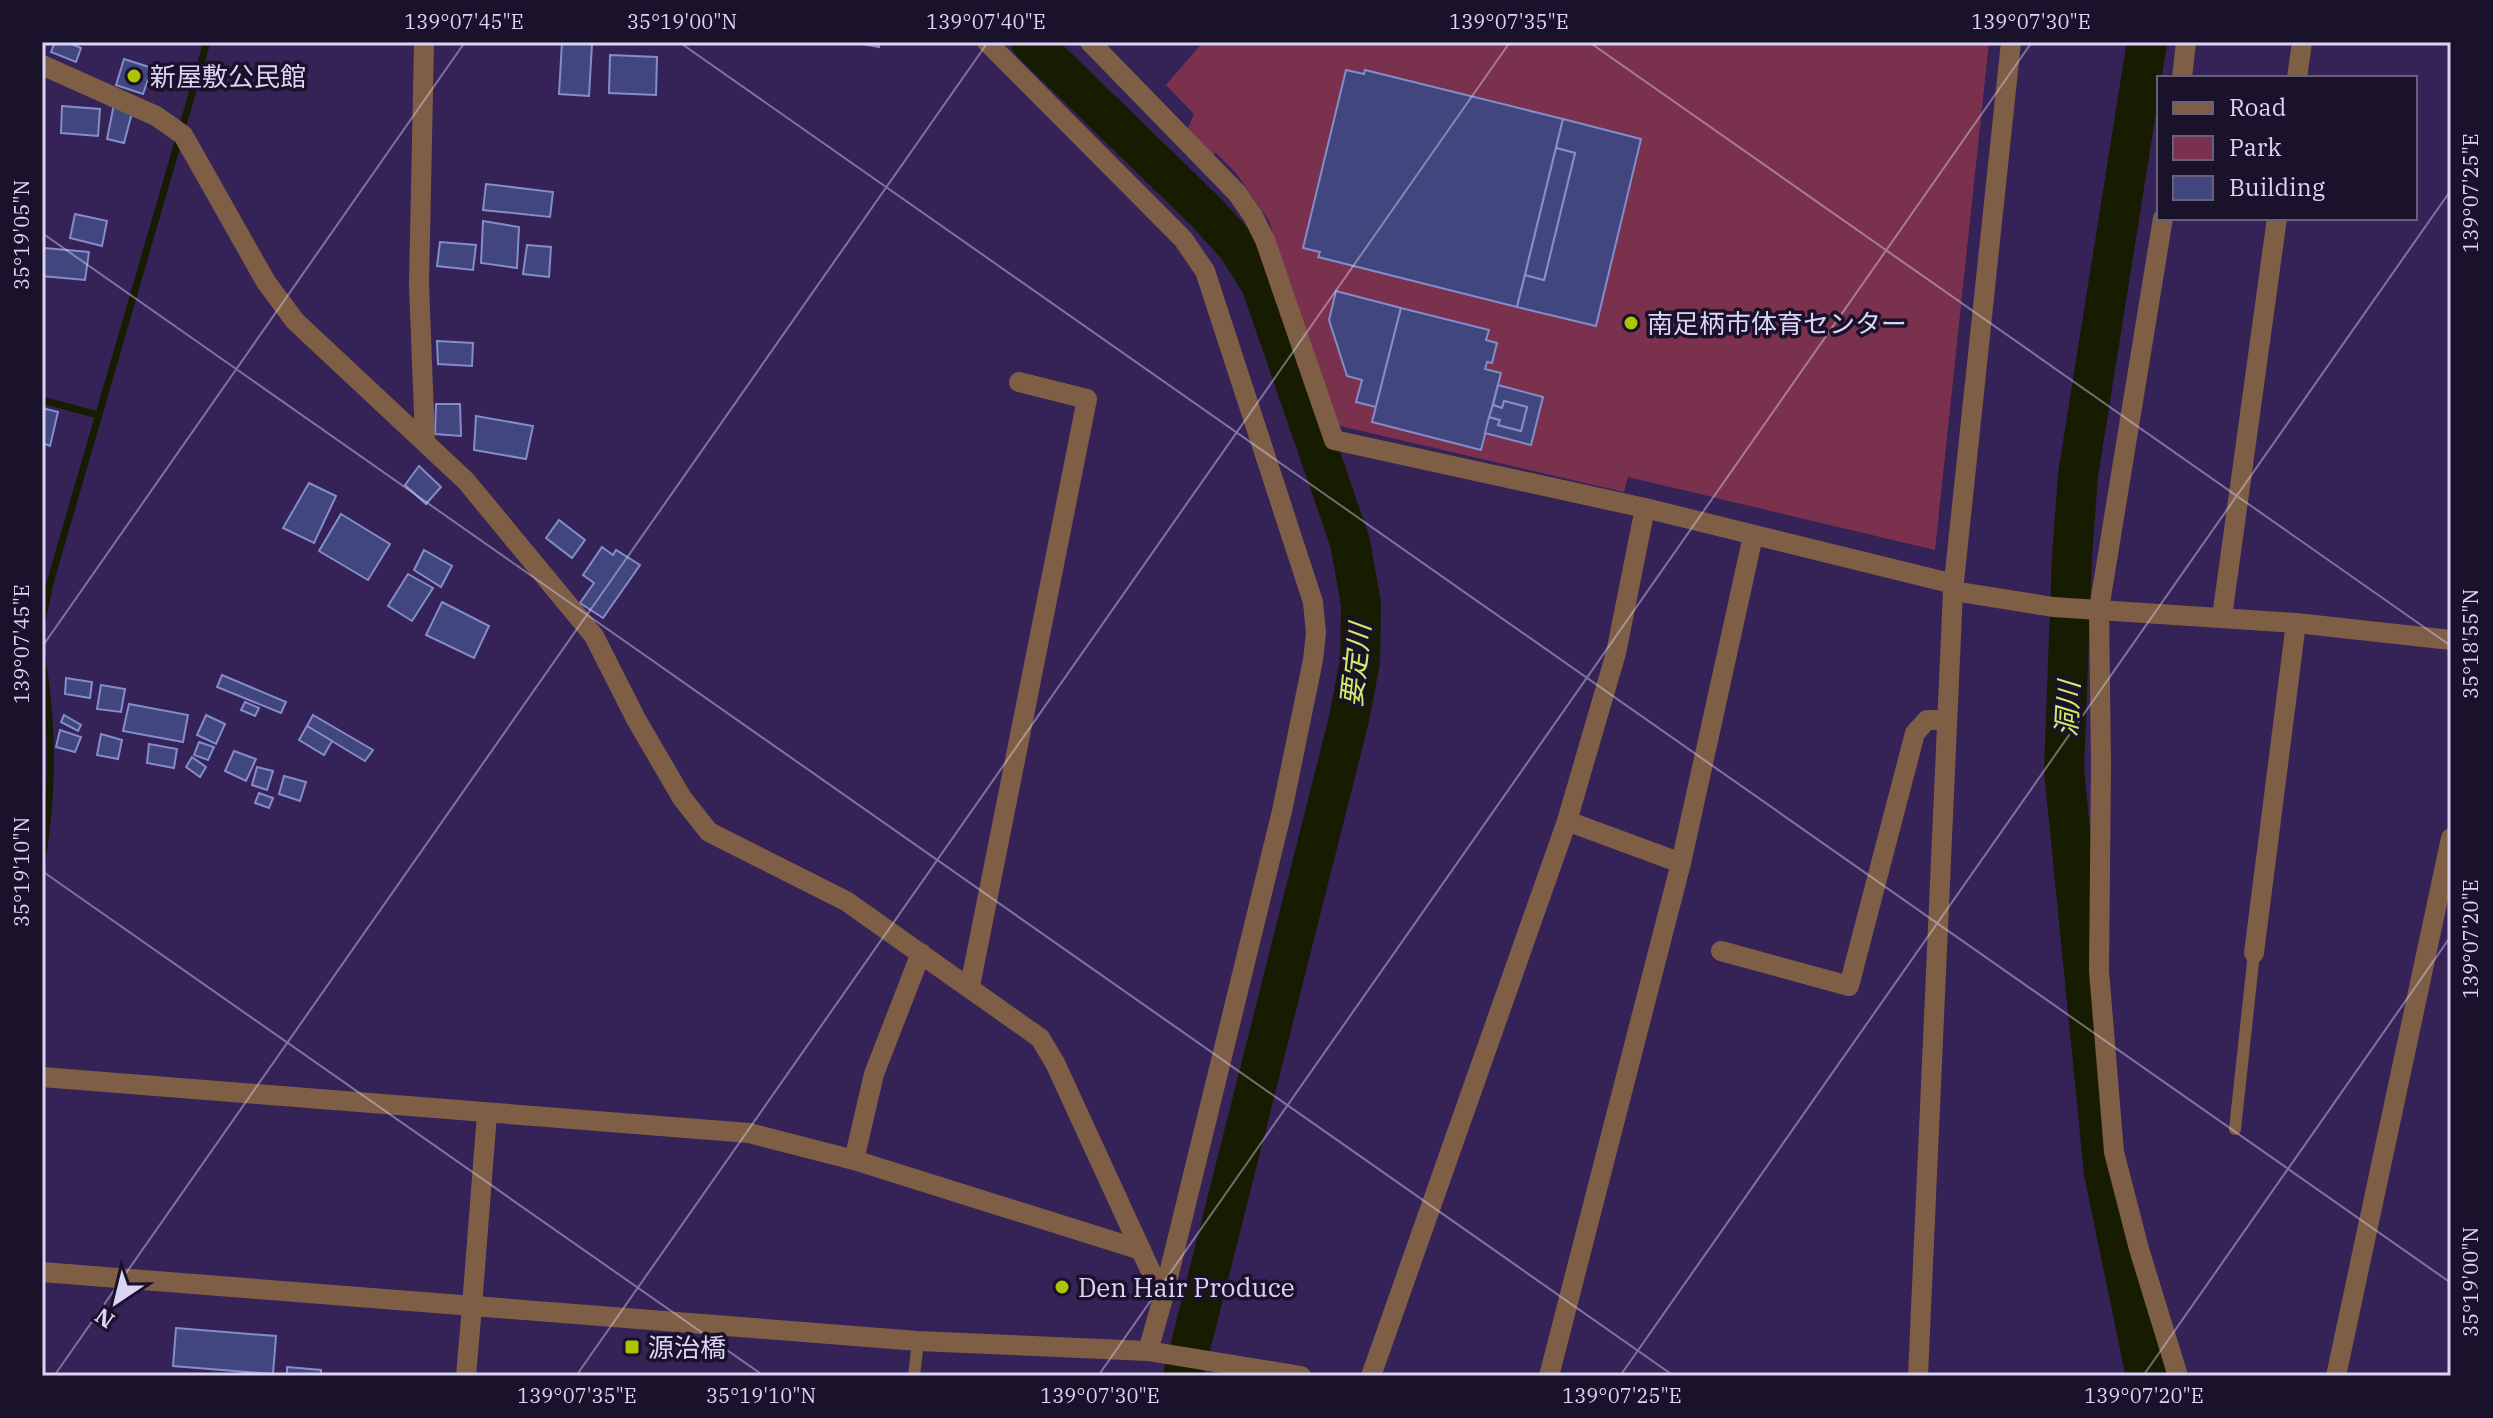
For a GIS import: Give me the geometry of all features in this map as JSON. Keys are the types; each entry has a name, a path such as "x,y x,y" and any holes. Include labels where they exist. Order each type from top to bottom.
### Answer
{"street":[{"path":"424,42 419,285 425,441"},
{"path":"987,42 1183,239 1205,271 1313,602 1316,633 1313,660 1282,811 1148,1351"},
{"path":"1090,42 1237,193 1253,216 1265,240 1334,440 1645,508 1954,588 2053,607 2296,623 2451,640"},
{"path":"1918,1376 1954,588 2011,42"},
{"path":"2182,76 2186,42"},
{"path":"2297,76 2302,42"},
{"path":"42,65 156,116 183,135 266,282 295,321 466,481 594,636 636,719 682,798 709,832 846,901 1040,1038 1055,1063 1163,1298"},
{"path":"2163,220 2094,609 2101,764 2099,971 2114,1152 2139,1249 2178,1376"},
{"path":"2222,617 2277,220"},
{"path":"970,986 1087,399 1019,382"},
{"path":"1371,1376 1567,821 1616,653 1645,508"},
{"path":"1549,1376 1681,863 1753,536"},
{"path":"2254,953 2296,623"},
{"path":"1721,951 1849,986 1915,733 1927,720 1946,720"},
{"path":"1567,821 1681,863"},
{"path":"2336,1376 2451,838"},
{"path":"854,1160 874,1074 921,953"},
{"path":"42,1077 749,1133 854,1160 1141,1250"},
{"path":"466,1376 487,1114"},
{"path":"42,1272 918,1341 1148,1351 1224,1370 1301,1376"}],"lane":[{"path":"2235,1129 2254,953"},
{"path":"914,1376 918,1341"}],"green space":[{"name":"南足柄市体育センター","path":"1203,42 1989,42 1935,550 1628,477 1624,492 1336,425 1269,221 1236,173 1216,153 1210,156 1187,130 1194,114 1166,85"}],"building":[{"path":"55,42 67,42 81,48 76,62 51,52"},
{"path":"562,42 592,44 589,96 559,94"},
{"path":"852,42 879,42 879,47"},
{"path":"610,55 657,57 656,95 609,93"},
{"name":"新屋敷公民館","path":"124,59 152,68 143,94 116,85"},
{"path":"1346,70 1364,74 1365,70 1563,119 1517,307 1318,257 1320,252 1303,248"},
{"path":"114,104 133,109 124,143 107,139"},
{"path":"62,106 100,109 98,136 61,133"},
{"path":"1563,119 1641,139 1596,326 1517,307 1525,275 1544,280 1575,153 1556,148"},
{"path":"1556,148 1575,153 1544,280 1525,275"},
{"path":"486,184 553,192 550,217 483,210"},
{"path":"75,214 107,221 102,246 70,238"},
{"path":"483,221 519,227 517,268 481,263"},
{"path":"440,242 476,245 473,270 437,266"},
{"path":"527,245 551,247 549,277 523,274"},
{"path":"44,248 89,252 85,280 42,276"},
{"path":"1336,291 1401,308 1376,407 1356,402 1362,380 1347,376 1329,320"},
{"path":"1401,308 1489,330 1486,340 1497,343 1492,363 1487,362 1485,369 1501,373 1481,450 1372,422"},
{"path":"437,341 473,343 472,366 438,364"},
{"path":"1498,385 1543,397 1531,445 1485,433 1489,417 1500,420 1498,425 1521,431 1527,407 1504,401 1502,408 1493,405"},
{"path":"1504,401 1527,407 1521,431 1498,425 1500,420 1489,417 1493,405 1502,408"},
{"path":"436,404 460,404 461,436 435,434"},
{"path":"42,408 58,412 50,446 42,443"},
{"path":"476,416 533,426 526,459 474,450"},
{"path":"419,466 441,487 426,504 405,485"},
{"path":"309,483 336,496 314,543 283,528"},
{"path":"341,514 390,544 368,580 319,551"},
{"path":"559,520 585,540 572,558 546,538"},
{"path":"602,547 613,555 616,550 640,565 603,618 580,603 594,583 583,575"},
{"path":"424,550 452,566 441,587 414,570"},
{"path":"408,574 433,588 412,621 388,606"},
{"path":"442,602 489,626 474,658 426,635"},
{"path":"222,675 286,702 281,713 217,687"},
{"path":"66,678 92,682 90,698 65,694"},
{"path":"101,685 125,689 121,712 97,709"},
{"path":"245,702 259,708 255,716 241,710"},
{"path":"129,704 188,715 183,742 123,731"},
{"path":"64,715 81,725 78,731 61,722"},
{"path":"206,715 225,724 216,744 197,735"},
{"path":"313,715 373,750 365,761 307,726"},
{"path":"307,726 332,741 324,755 299,740"},
{"path":"60,730 81,737 75,752 56,747"},
{"path":"101,734 122,740 118,759 97,755"},
{"path":"199,742 214,747 208,760 194,755"},
{"path":"149,744 177,749 174,768 147,763"},
{"path":"234,751 256,759 246,781 225,771"},
{"path":"192,757 206,767 200,777 186,767"},
{"path":"257,767 273,771 267,790 252,785"},
{"path":"284,776 306,782 300,801 279,794"},
{"path":"259,793 273,798 269,808 255,803"},
{"path":"176,1328 276,1336 273,1374 173,1366"},
{"path":"287,1367 321,1370 321,1376 287,1376"}],"waterway":[{"path":"42,621 50,583 207,42"},
{"name":"要定川","path":"1031,42 1206,212 1237,246 1261,284 1350,542 1361,604 1360,661 1349,719 1183,1376"},
{"name":"洞川","path":"2146,1376 2104,1173 2064,770 2078,475 2147,42"},
{"path":"42,400 98,415"},
{"path":"42,658 50,759 42,860"}],"place":[{"name":"新屋敷公民館","path":"134,76"},
{"name":"南足柄市体育センター","path":"1631,323"},
{"name":"Den Hair Produce","path":"1062,1287"},
{"name":"源治橋","path":"632,1347"}]}
